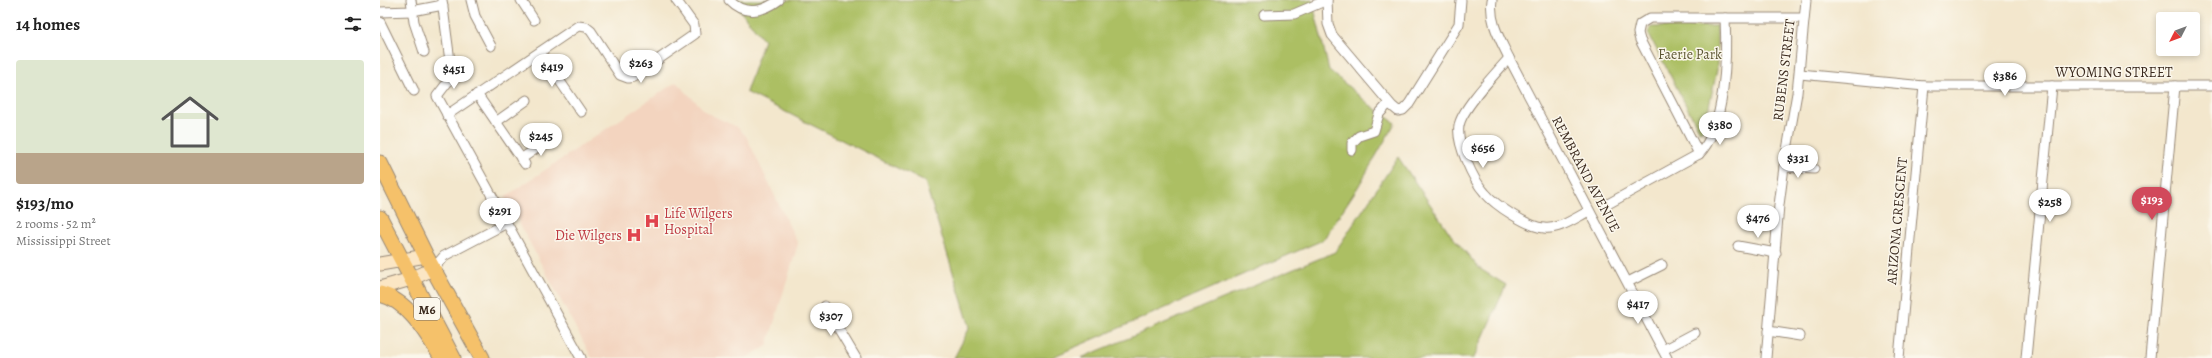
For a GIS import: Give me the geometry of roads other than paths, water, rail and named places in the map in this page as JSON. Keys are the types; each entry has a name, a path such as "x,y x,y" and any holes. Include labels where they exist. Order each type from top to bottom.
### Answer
{"main road":[{"name":"M6","path":"380,164 429,262 482,358"},
{"name":"M6","path":"380,218 453,358"},
{"path":"380,264 402,259 429,262"},
{"path":"380,288 411,279 429,262"},
{"path":"380,294 392,297 402,304 430,339 442,358"}],"street":[{"path":"411,0 416,31 424,52"},
{"path":"471,0 475,16 491,46"},
{"path":"521,0 534,20"},
{"path":"447,115 573,28 582,25 591,31 620,75 628,78 633,77 695,34 694,25 676,0"},
{"path":"729,0 735,7 750,11 765,10 779,0"},
{"path":"1264,15 1294,14 1327,0 1328,24 1332,35 1389,103 1398,110 1403,110 1409,104 1459,24 1461,0"},
{"name":"REMBRAND AVENUE","path":"1492,0 1491,13 1494,27 1509,58 1665,354"},
{"name":"RUBENS STREET","path":"1766,358 1784,167 1800,74 1806,0"},
{"path":"380,12 412,11 442,3 451,69 447,83 437,96 581,358"},
{"path":"1699,154 1645,50 1638,33 1638,28 1643,21 1650,18 1804,18"},
{"path":"1606,205 1699,154 1710,141 1715,129 1725,68 1725,18"},
{"path":"380,22 414,91"},
{"path":"540,52 581,112"},
{"path":"1509,58 1464,112 1459,125 1462,148 1480,186 1491,198 1516,216 1527,223 1543,228 1555,227 1589,211"},
{"name":"WYOMING STREET","path":"1800,74 1924,86 2212,86"},
{"name":"ARIZONA CRESCENT","path":"1899,358 1924,86"},
{"path":"2026,358 2052,86"},
{"path":"2152,357 2175,86"},
{"path":"477,94 523,162 550,139"},
{"path":"496,122 527,100"},
{"path":"1352,150 1352,143 1357,137 1374,131 1379,114 1389,103"},
{"path":"1784,167 1814,169"},
{"path":"429,262 444,256 507,223"},
{"path":"1738,246 1776,253"},
{"path":"429,262 444,256"},
{"path":"1628,282 1662,265"},
{"path":"825,306 856,358"},
{"path":"1768,331 1800,336"},
{"path":"1665,354 1695,333"}],"place":[{"name":"Life Wilgers Hospital","path":"652,221"},
{"name":"Die Wilgers","path":"634,235"}],"park label":[{"name":"Faerie Park","path":"1690,54"}]}
